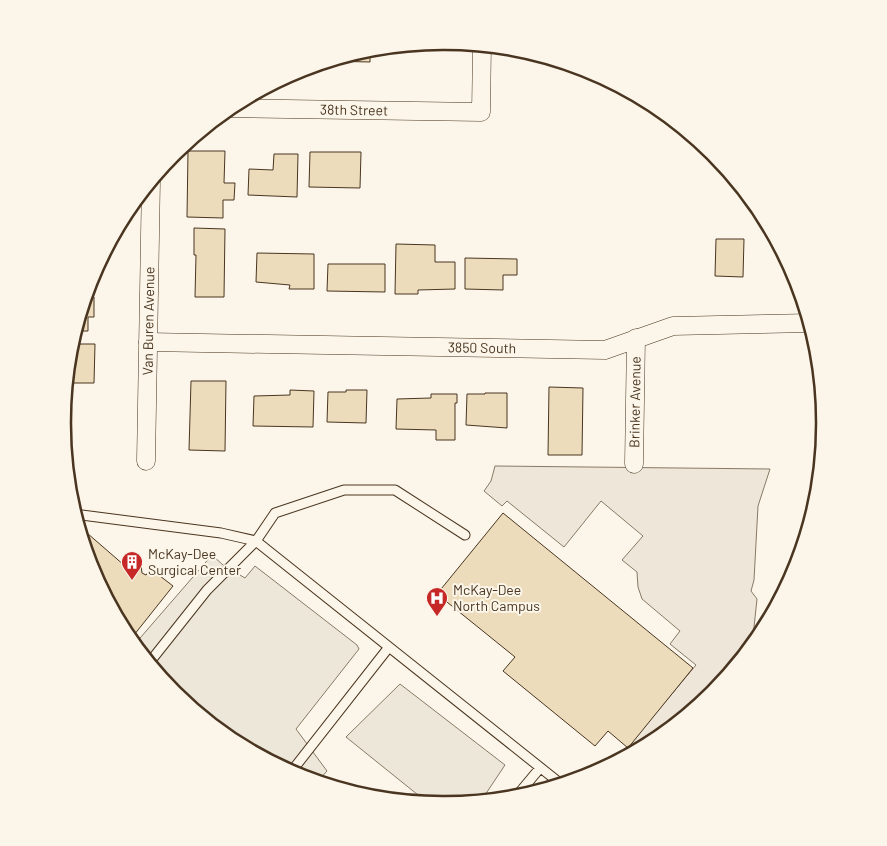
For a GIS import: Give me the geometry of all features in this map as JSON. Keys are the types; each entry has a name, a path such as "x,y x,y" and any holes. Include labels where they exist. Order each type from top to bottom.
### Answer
{"street":[{"name":"38th Street","path":"244,108 481,112 482,52"},
{"name":"Van Buren Avenue","path":"146,462 151,192"},
{"name":"3850 South","path":"148,342 605,350 673,326 803,323"},
{"name":"Brinker Avenue","path":"634,464 636,338"}],"lane":[{"path":"154,657 207,590 256,541 276,513 344,490 395,490 465,535"},
{"path":"82,515 221,533 256,541 554,779"},
{"path":"296,766 389,647"},
{"path":"524,787 540,768"}],"shaded area":[{"path":"495,466 770,469 758,506 754,580 751,591 757,599 754,630 724,669 707,687 671,719 632,744 631,743 696,665 670,644 680,631 642,599 638,587 637,572 622,560 643,536 601,501 564,547 507,501 502,506 484,491 491,481"},
{"path":"212,555 223,565 245,578 255,566 357,645 359,649 296,729 327,771 323,776 279,758 216,719 180,687 139,639"},
{"path":"400,684 505,765 486,794 444,796 418,795 346,737"}],"building":[{"path":"370,57 370,62 353,62"},
{"path":"225,151 224,183 235,183 234,200 223,200 223,218 187,217 188,152"},
{"path":"310,152 361,152 360,188 309,187"},
{"path":"274,154 298,154 297,197 248,195 249,169 273,170"},
{"path":"194,228 225,229 224,297 195,297 196,255 194,255"},
{"path":"716,239 744,239 743,277 715,276"},
{"path":"396,244 435,245 435,262 455,262 455,289 418,290 418,294 395,294"},
{"path":"257,253 314,254 314,289 289,289 290,285 256,282"},
{"path":"465,258 517,259 517,275 503,275 503,290 465,289"},
{"path":"328,264 385,264 385,292 327,291"},
{"path":"94,297 94,317 88,317 88,331 82,331 90,303"},
{"path":"79,344 95,344 94,383 73,383"},
{"path":"191,381 226,381 225,451 189,450"},
{"path":"549,387 583,388 582,455 548,455"},
{"path":"290,390 314,391 313,427 253,426 254,396 290,395"},
{"path":"346,390 367,390 366,423 327,422 328,392 346,392"},
{"path":"507,393 507,428 466,425 467,394"},
{"path":"431,394 457,394 457,403 455,403 455,440 436,440 436,430 396,429 397,399 431,398"},
{"path":"503,513 693,668 629,746 627,747 608,731 595,746 503,671 515,657 437,594"},
{"name":"McKay-Dee Surgical Center","path":"87,533 132,572 131,557 140,557 142,573 146,575 151,569 173,586 135,633 109,588"}],"place":[{"name":"McKay-Dee Surgical Center","path":"132,581"},
{"name":"McKay-Dee North Campus","path":"437,617"}]}
